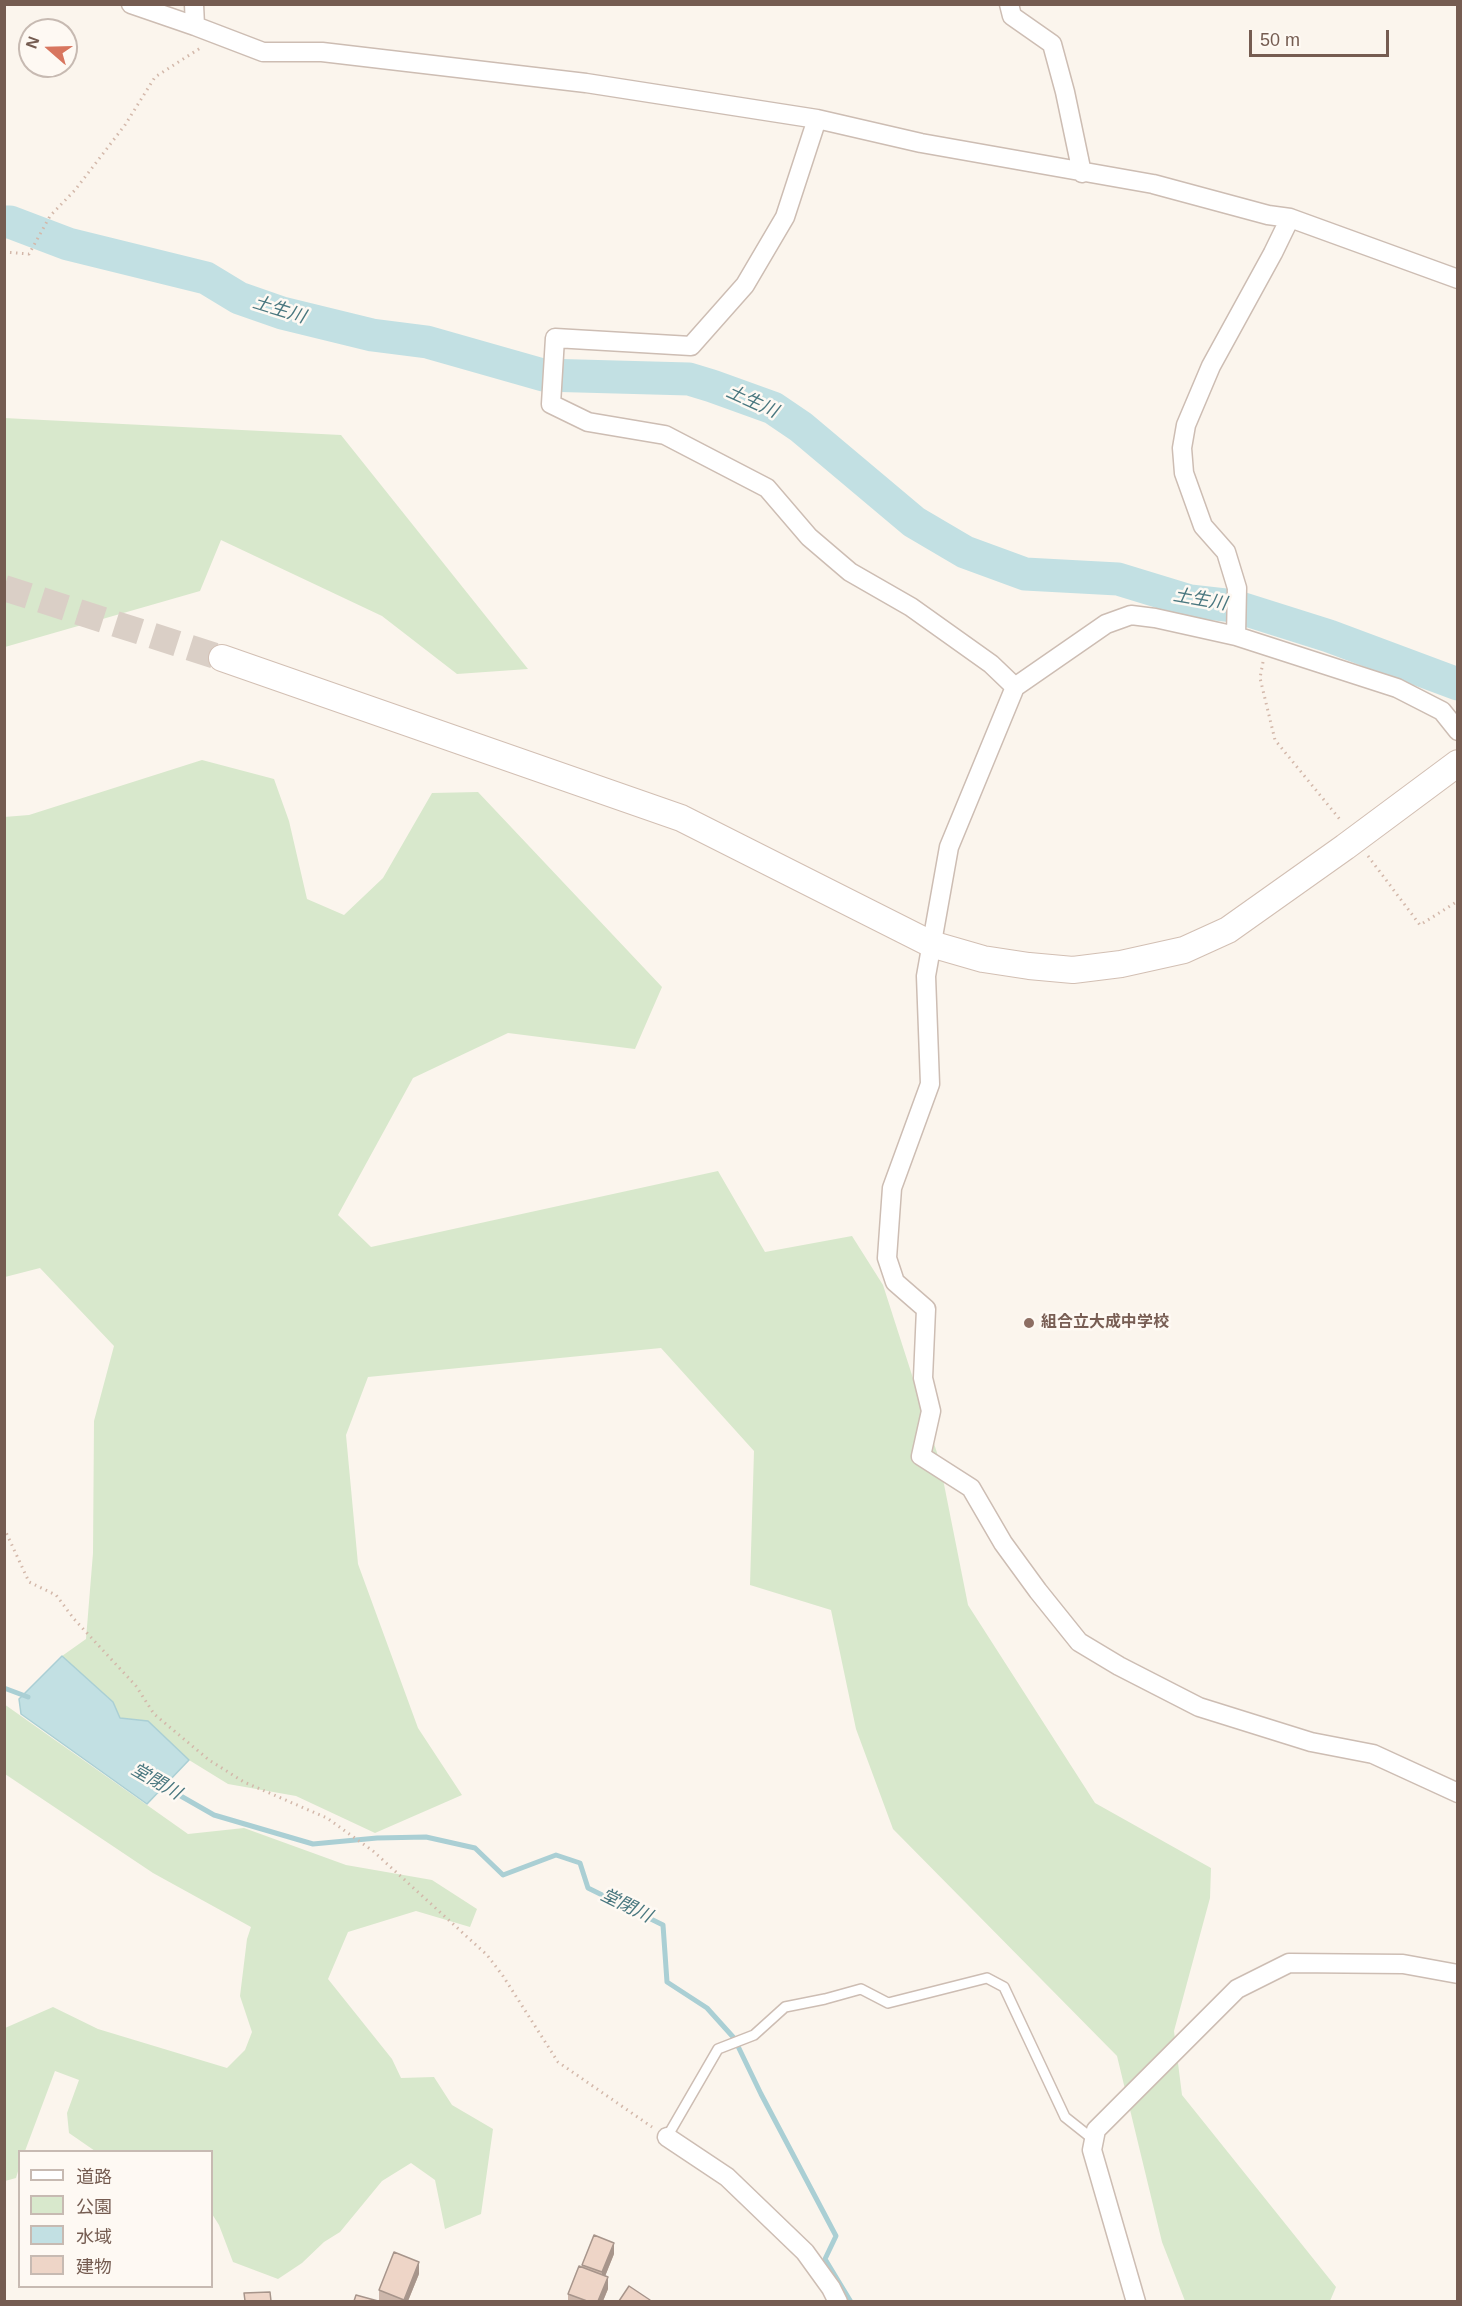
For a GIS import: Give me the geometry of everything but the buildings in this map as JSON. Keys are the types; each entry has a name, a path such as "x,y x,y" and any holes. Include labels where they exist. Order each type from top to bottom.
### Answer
{"street":[{"path":"131,4 263,52 345,54 586,83 817,119 921,143 1153,184 1268,215 1290,218 1458,279"},
{"path":"194,4 195,26"},
{"path":"1010,4 1012,16 1052,44 1082,173"},
{"path":"817,119 785,217 745,285 691,346 555,338 551,404 588,422 665,435 767,488 809,537 850,572 911,607 991,664 1015,687"},
{"path":"1236,636 1236,588 1226,552 1203,526 1184,473 1182,448 1186,425 1211,366 1290,218"},
{"path":"1458,731 1442,711 1397,688 1236,636 1131,615 1106,624 1015,687 949,847 926,976 930,1084 892,1188 887,1258 895,1282 926,1309 923,1378 931,1411 921,1456 971,1488 1004,1543 1038,1591 1079,1642 1119,1666 1199,1707 1311,1742 1373,1754 1458,1793"},
{"path":"222,658 681,818 931,944 983,959 1073,970 1121,964 1184,950 1228,930 1458,763"},
{"path":"1136,2301 1092,2150 1096,2130 1237,1989 1289,1963 1403,1964 1458,1974"},
{"path":"667,2137 727,2176 805,2253 838,2301"}],"lane":[{"path":"667,2137 718,2049 754,2035 785,2007 861,1989 888,2003 987,1977 1004,1987 1065,2117 1094,2140"}],"path":[{"path":"4,252 29,254 50,216 75,190 125,125 155,77 221,36"},
{"path":"1267,646 1260,678 1275,740 1355,839 1420,925 1458,901"},
{"path":"4,1528 29,1582 56,1595 74,1619 136,1686 153,1714 209,1760 244,1782 327,1818 373,1851 487,1955 558,2062 667,2137"}],"green space":[{"path":"4,418 341,435 528,669 457,674 382,616 221,540 200,591 5,647"},
{"path":"202,760 274,779 289,821 307,899 344,915 383,878 432,793 478,792 662,987 635,1049 508,1033 413,1078 338,1215 371,1247 718,1171 765,1252 852,1236 883,1285 939,1459 968,1605 1095,1803 1211,1868 1210,1898 1174,2031 1182,2095 1336,2287 1330,2301 1185,2301 1162,2242 1117,2056 893,1829 856,1729 831,1610 750,1585 754,1451 661,1348 368,1377 346,1435 358,1564 418,1728 462,1795 375,1833 296,1796 228,1784 189,1760 148,1721 120,1718 113,1702 62,1656 86,1639 93,1553 94,1421 114,1346 40,1268 5,1277 4,817 29,815"},
{"path":"4,1704 188,1834 244,1828 346,1865 432,1880 477,1909 470,1927 416,1911 348,1932 328,1979 392,2059 401,2078 434,2077 452,2105 493,2129 481,2214 445,2229 435,2180 411,2163 382,2181 340,2232 278,2279 233,2262 213,2216 213,2150 94,2150 69,2133 67,2113 79,2080 55,2071 25,2150 18,2150 16,2178 5,2181 5,2028 53,2007 98,2029 227,2068 245,2050 252,2032 240,1996 247,1939 251,1927 153,1873 5,1774"}],"water":[{"path":"62,1656 113,1702 120,1718 148,1721 189,1760 147,1804 21,1714 19,1699"}],"waterway":[{"name":"土生川","path":"4,222 10,222 68,244 206,278 239,298 282,313 372,335 427,342 543,375 689,379 712,386 773,408 801,427 914,522 965,552 1025,574 1118,579 1190,601 1234,606 1329,636 1458,684"},
{"name":"堂閉川","path":"4,1688 28,1697"},
{"name":"堂閉川","path":"158,1783 214,1815 313,1844 377,1838 426,1837 475,1848 503,1875 556,1855 580,1863 588,1888 663,1925 667,1982 707,2008 734,2038 836,2236 825,2259 851,2302"}],"tunnel":[{"path":"4,588 222,658"}],"place":[{"name":"組合立大成中学校","path":"1029,1323"}]}
